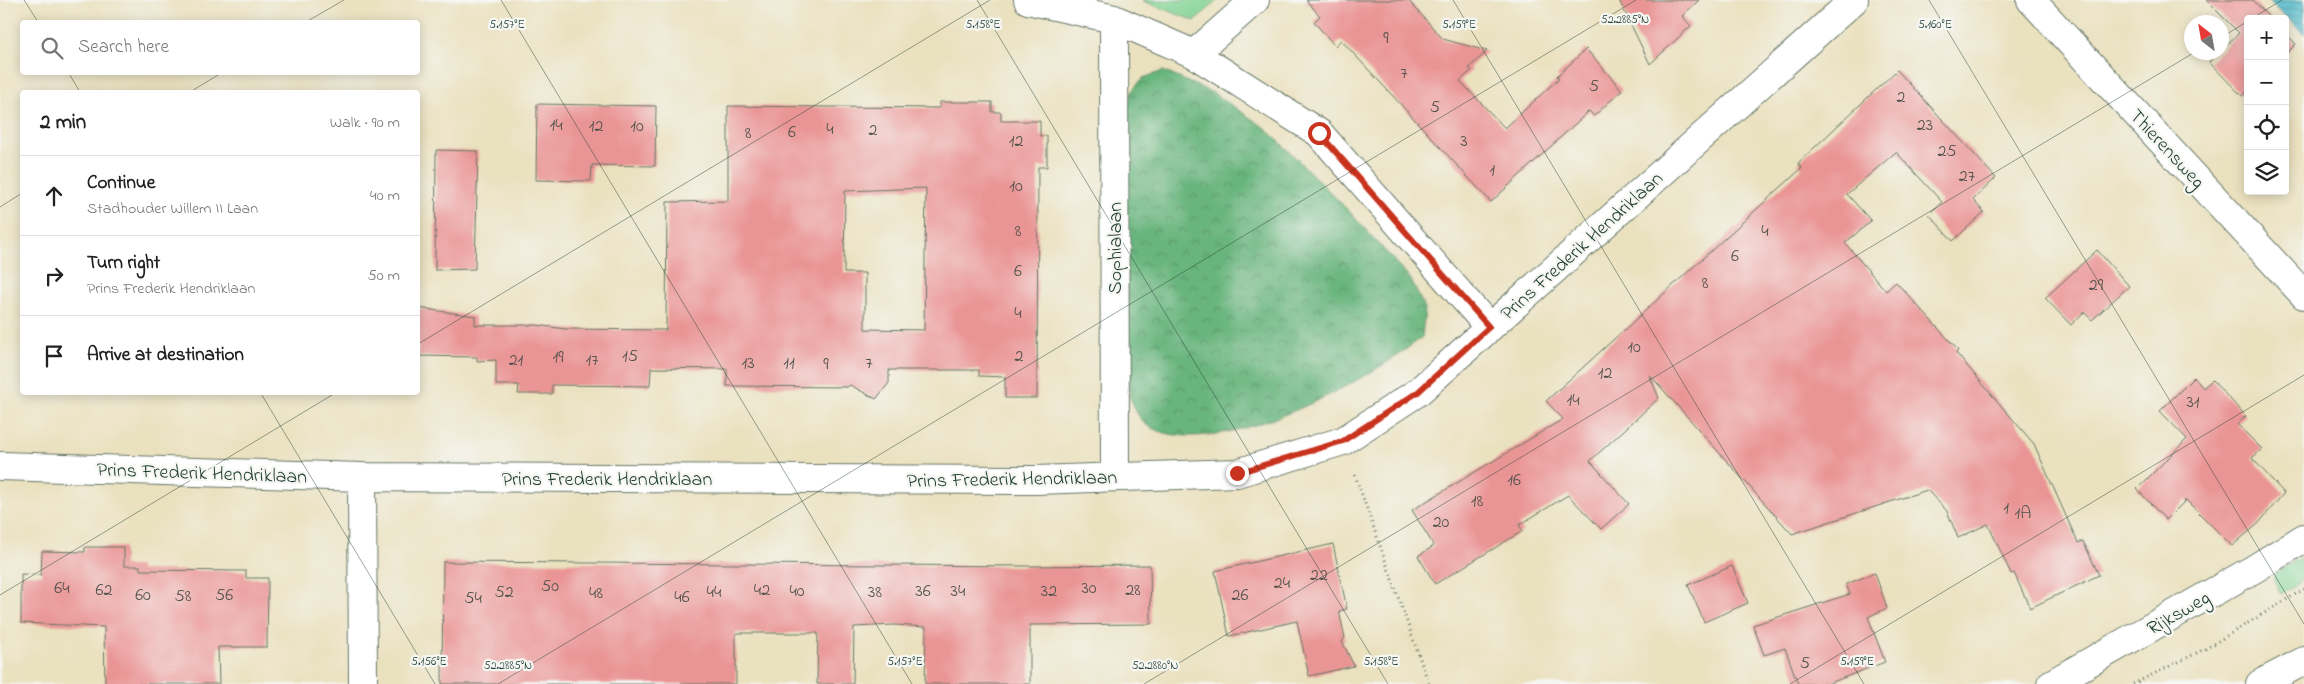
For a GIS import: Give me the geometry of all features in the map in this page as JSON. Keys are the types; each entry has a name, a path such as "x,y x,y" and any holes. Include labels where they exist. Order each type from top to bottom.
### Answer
{"street":[{"path":"1028,0 1114,19 1194,54 1319,133 1489,327"},
{"path":"1194,54 1255,0"},
{"name":"Prins Frederik Hendriklaan","path":"0,466 362,477 1036,480 1237,473 1343,441 1418,392 1854,0"},
{"name":"Thierensweg","path":"2031,0 2304,295"},
{"name":"Sophialaan","path":"1114,19 1115,477"},
{"path":"362,477 363,684"},
{"name":"Rijksweg","path":"2051,684 2254,569 2304,538"},
{"path":"2260,684 2304,662"}],"path":[{"path":"1343,441 1429,684"},
{"path":"2133,684 2205,649 2304,589"}],"green space":[{"path":"1144,0 1218,0 1195,21"},
{"path":"1163,71 1213,93 1267,129 1346,208 1410,278 1425,309 1422,337 1366,375 1329,395 1288,413 1247,427 1208,435 1173,435 1143,422 1130,398 1123,134 1131,92 1143,78"},
{"path":"2304,555 2304,579 2281,594 2274,581 2274,574"}],"water":[{"path":"2268,0 2304,0 2304,34 2289,20 2289,15 2284,15"}],"building":[{"path":"1306,0 1408,0 1443,39 1487,51 1469,68 1472,70 1460,81 1505,128 1559,78 1557,76 1586,49 1622,90 1594,116 1589,111 1491,202 1341,40 1335,46 1314,22 1320,16"},
{"path":"1619,0 1699,0 1682,16 1691,26 1650,64"},
{"path":"2206,0 2253,0 2267,15 2244,15 2244,94 2242,96 2209,62 2211,60 2229,60 2229,43 2239,33 2229,23 2229,15 2221,15"},
{"path":"2289,37 2296,44 2289,51"},
{"path":"1897,70 1996,178 1973,200 1984,212 1953,241 1929,214 1942,202 1896,152 1847,194 1871,221 1845,243 1886,291 1896,282 1958,350 1956,353 2034,444 2078,543 2083,541 2099,575 2030,608 2014,573 2011,574 1988,524 1958,538 1947,511 1927,490 1792,534 1649,374 1659,398 1590,461 1629,504 1601,529 1568,495 1519,525 1523,531 1435,584 1418,556 1434,546 1412,510 1563,419 1546,401 1802,168 1798,163"},
{"path":"940,102 992,102 992,112 1001,112 1001,121 1040,121 1040,136 1047,136 1047,167 1038,167 1037,398 1005,398 1005,377 979,376 979,370 889,370 889,383 876,399 850,385 847,387 727,386 727,369 651,368 650,386 552,385 552,394 518,394 519,385 496,385 496,360 477,361 477,357 420,356 420,308 475,316 475,325 536,325 566,329 666,330 667,202 728,201 728,106 940,108","holes":["926,188 924,330 865,329 865,273 844,273 845,191"]},
{"path":"537,104 656,106 655,166 592,165 591,181 536,180"},
{"path":"436,150 478,151 475,269 435,270"},
{"path":"2097,250 2129,286 2092,320 2084,312 2071,325 2045,298"},
{"path":"2194,377 2203,388 2212,380 2246,416 2237,424 2262,449 2252,458 2284,493 2258,524 2232,546 2186,500 2166,520 2137,489 2187,439 2160,411"},
{"path":"1333,544 1347,609 1339,611 1345,638 1342,641 1354,666 1309,676 1297,621 1229,636 1215,571"},
{"path":"85,547 124,547 124,566 140,566 140,570 246,571 246,578 268,578 267,647 218,647 219,684 105,684 104,627 21,623 21,574 41,575 42,551 85,552"},
{"path":"443,562 1027,566 1150,565 1151,624 1030,625 1030,684 925,684 926,627 894,625 854,627 853,684 817,684 818,633 736,633 736,684 442,684"},
{"path":"1732,566 1748,603 1704,622 1688,585"},
{"path":"1875,573 1887,608 1868,617 1885,662 1827,684 1798,684 1785,648 1764,655 1753,625 1850,594 1846,584"}],"route":[{"path":"1237,473 1343,441 1418,392 1489,327 1319,133"}]}
